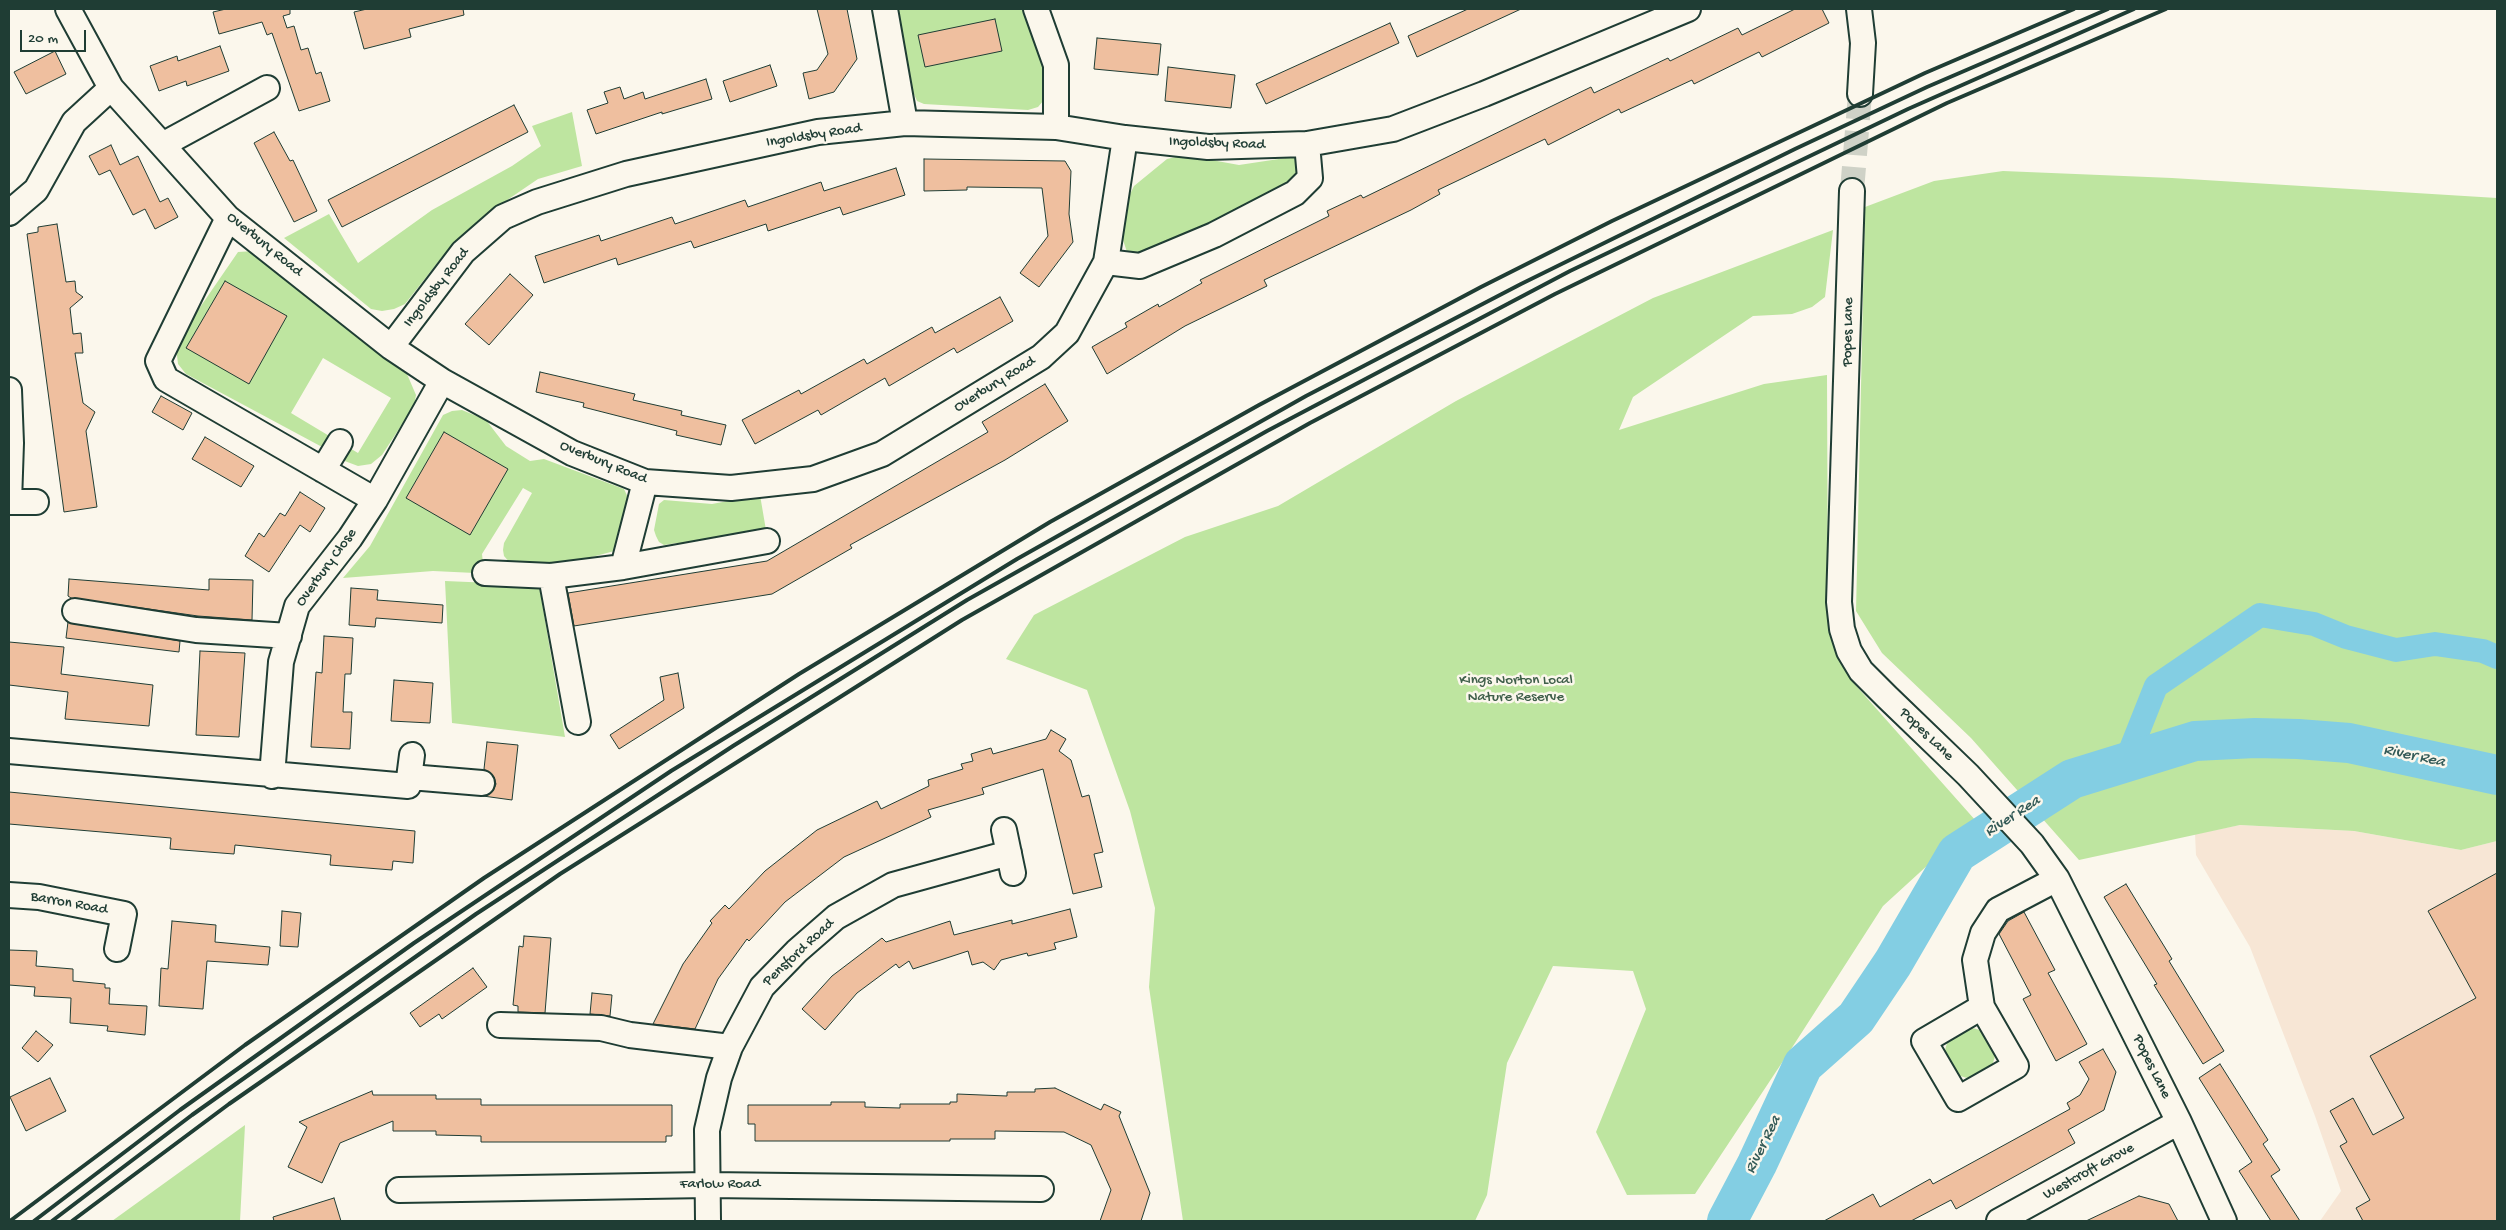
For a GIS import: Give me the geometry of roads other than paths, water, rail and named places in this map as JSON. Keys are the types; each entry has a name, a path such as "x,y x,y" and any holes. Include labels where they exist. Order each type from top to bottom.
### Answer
{"street":[{"name":"Overbury Road","path":"68,9 111,88 164,144 228,218 391,347 442,381 572,453 645,482 731,488 813,478 882,454 1041,357 1067,333 1106,262 1125,138"},
{"path":"885,9 905,123"},
{"path":"1036,9 1056,65 1056,127"},
{"name":"Ingoldsby Road","path":"391,347 463,252 503,217 537,202 626,174 809,134 905,123 1056,127 1125,138 1208,147 1307,144 1393,128 1484,94 1688,9"},
{"path":"1859,9 1863,35 1860,94"},
{"path":"9,213 36,190 74,122 111,88"},
{"path":"164,144 267,88"},
{"path":"1106,262 1140,266 1214,235 1296,193 1310,178 1307,144"},
{"name":"Popes Lane","path":"1852,191 1839,602 1842,629 1849,651 1861,671 1980,788 2026,838 2051,872 2179,1122 2224,1221"},
{"path":"228,218 158,361 166,379 375,500"},
{"name":"Overbury Close","path":"272,776 282,662 297,606 350,538 375,500 442,381"},
{"path":"9,390 11,443 9,502 36,502"},
{"path":"323,470 340,442"},
{"path":"623,567 645,482"},
{"path":"485,573 551,576 623,567 767,541"},
{"path":"551,576 578,722"},
{"path":"75,611 196,630 289,636"},
{"path":"9,751 272,776 408,786 411,766 482,783"},
{"name":"Pensford Road","path":"708,1221 707,1130 719,1078 730,1047 762,987 797,951 836,917 893,885 1011,863 1004,830"},
{"path":"1982,1007 1975,960 1983,933 1998,910 2051,872"},
{"name":"Barron Road","path":"9,895 39,897 124,914 117,949"},
{"path":"500,1025 601,1028 630,1035 730,1047"},
{"name":"Westcroft Grove","path":"1999,1221 2179,1122"},
{"name":"Farlow Road","path":"399,1190 708,1185 1041,1188"}],"waterway":[{"path":"2125,764 2156,686 2260,615 2314,624 2346,637 2396,650 2435,644 2483,651 2497,657"},
{"name":"River Rea","path":"1727,1221 1757,1164 1803,1065 1856,1018 1893,963 1957,853 2072,779 2195,741 2255,738 2349,743 2497,775"}],"tunnel":[{"path":"1852,191 1860,94"}],"railway":[{"path":"10,1221 245,1045 484,878 799,674 1050,522 1259,405 1481,287 1612,221 1925,73 2074,9"},
{"path":"34,1221 180,1110 414,943 671,771 1017,559 1306,396 1521,284 1795,149 1927,87 2108,9"},
{"path":"52,1221 192,1115 476,914 733,746 967,600 1267,431 1570,271 1908,109 2134,9"},
{"path":"72,1221 229,1104 560,874 962,620 1310,423 1555,294 1947,103 2166,9"}],"park label":[{"name":"Kings Norton Local Nature Reserve","path":"1516,690"}]}
